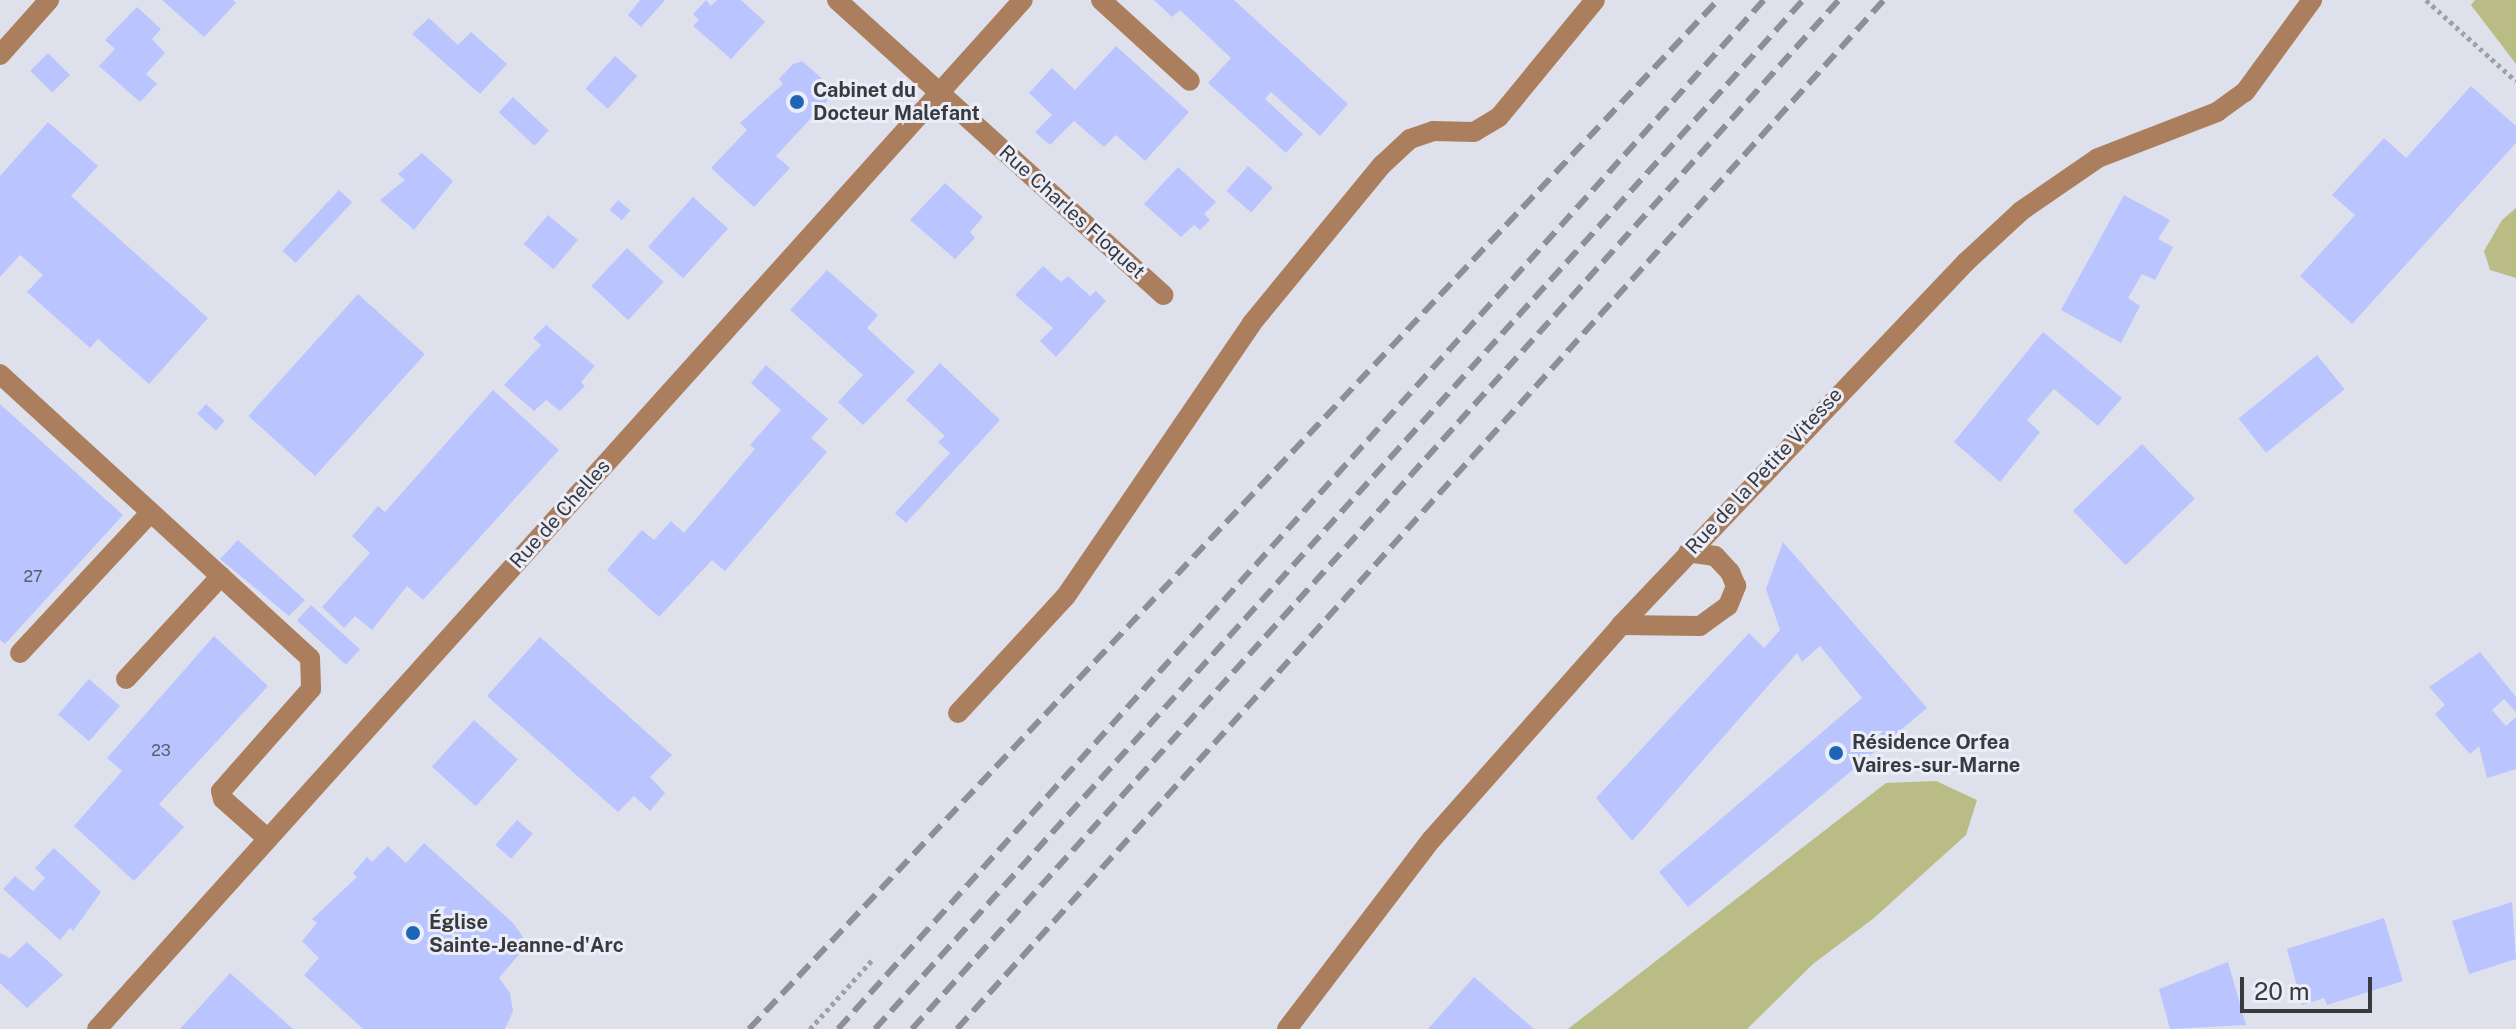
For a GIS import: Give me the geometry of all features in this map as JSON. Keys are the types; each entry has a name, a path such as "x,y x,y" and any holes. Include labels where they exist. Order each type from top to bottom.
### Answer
{"street":[{"path":"0,55 49,0"},
{"name":"Rue Charles Floquet","path":"837,0 1164,295"},
{"name":"Rue de Chelles","path":"97,1029 1023,0"},
{"path":"1101,0 1190,81"},
{"path":"958,713 1066,596 1252,323 1382,165 1410,139 1433,131 1474,132 1499,117 1595,0"},
{"name":"Rue de la Petite Vitesse","path":"1287,1029 1432,839 1621,625 1688,552 2021,211 2098,158 2217,112 2245,92 2312,0"},
{"path":"0,374 310,658 311,689 221,791 223,799 268,839"},
{"path":"20,653 151,512"},
{"path":"1621,625 1700,626 1728,606 1736,586 1730,572 1715,556 1688,552"},
{"path":"126,679 221,576"}],"path":[{"path":"2426,0 2516,81"},
{"path":"810,1029 874,958"}],"green space":[{"path":"2475,0 2516,0 2516,64 2471,5"},
{"path":"2516,208 2516,278 2490,270 2484,251 2502,220"},
{"path":"1936,781 1977,800 1966,835 1874,918 1813,964 1747,1029 1568,1029 1886,783"}],"building":[{"path":"162,0 233,0 236,3 204,37"},
{"path":"640,0 665,0 641,27 628,15"},
{"path":"706,0 711,6 717,0 741,0 765,22 731,59 693,26 699,20 693,14"},
{"path":"1154,0 1234,0 1348,104 1320,136 1271,92 1265,99 1303,134 1286,153 1208,83 1231,58 1180,10 1172,17"},
{"path":"137,7 161,29 152,39 165,53 146,74 157,84 140,102 99,66 115,49 105,40"},
{"path":"429,18 458,45 471,32 507,64 480,94 412,34"},
{"path":"1116,46 1189,112 1145,161 1116,135 1104,147 1074,121 1050,145 1035,132 1052,115 1029,93 1052,68 1075,90"},
{"path":"48,53 70,75 52,93 30,71"},
{"path":"615,56 637,76 608,109 586,89"},
{"path":"802,61 836,91 776,156 790,168 754,207 711,168 747,130 740,123 783,84 779,79 793,64"},
{"path":"2471,86 2516,126 2516,143 2352,324 2300,276 2355,215 2332,195 2384,138 2406,158"},
{"path":"513,97 549,130 535,146 499,112"},
{"path":"48,122 98,166 71,196 208,318 149,384 98,339 90,348 27,292 43,275 20,255 0,277 0,176"},
{"path":"422,153 453,181 414,230 380,200 405,180 398,174"},
{"path":"1248,166 1273,188 1251,213 1226,191"},
{"path":"1178,167 1216,202 1204,214 1210,220 1200,230 1194,225 1181,237 1144,204"},
{"path":"945,183 983,217 970,232 975,238 955,259 910,220"},
{"path":"339,190 352,202 296,263 282,251"},
{"path":"2124,195 2170,220 2158,239 2173,247 2155,280 2142,274 2128,298 2140,306 2121,343 2061,310"},
{"path":"693,197 728,228 683,278 648,247"},
{"path":"618,200 630,210 622,220 610,210"},
{"path":"548,215 578,240 553,269 524,244"},
{"path":"627,248 664,282 628,320 592,286"},
{"path":"1043,266 1061,282 1068,276 1090,296 1096,291 1106,301 1056,357 1040,341 1053,328 1015,295"},
{"path":"827,270 878,315 867,328 915,372 863,425 838,402 863,375 790,310"},
{"path":"358,294 425,354 315,476 248,416"},
{"path":"546,325 595,366 581,382 585,386 560,411 546,400 534,411 504,385 541,345 533,338"},
{"path":"2043,332 2122,398 2098,426 2054,389 2027,420 2040,432 2000,482 1954,442"},
{"path":"2317,355 2345,389 2266,453 2239,419"},
{"path":"940,363 1000,420 906,523 895,513 950,453 938,442 945,436 906,400"},
{"path":"766,365 828,419 811,438 827,452 725,571 712,560 659,617 607,570 642,530 654,540 671,521 684,533 755,449 750,445 781,410 751,383"},
{"path":"493,390 559,450 423,600 407,586 372,630 355,616 344,628 322,607 370,553 352,536 378,506 385,512"},
{"path":"0,404 123,515 5,644 0,640"},
{"path":"206,404 225,421 216,430 197,414"},
{"path":"2142,444 2195,499 2126,565 2073,511"},
{"path":"238,540 305,600 289,616 220,559"},
{"name":"Résidence Orfea Vaires-sur-Marne","path":"1783,542 1927,708 1688,907 1659,872 1862,698 1820,646 1802,662 1797,653 1632,841 1596,798 1749,633 1764,648 1780,630 1766,589"},
{"path":"311,605 360,649 346,665 297,621"},
{"path":"214,636 268,686 159,804 184,827 134,881 74,826 122,771 107,758"},
{"path":"540,637 672,755 650,777 665,793 650,811 634,796 618,812 487,696"},
{"path":"2480,652 2516,697 2516,712 2504,699 2492,710 2506,726 2516,717 2516,769 2487,778 2479,746 2470,754 2435,714 2445,705 2429,687"},
{"path":"89,679 120,706 89,741 58,714"},
{"path":"474,720 518,759 476,806 432,767"},
{"path":"517,820 533,834 511,859 495,845"},
{"name":"Église Sainte-Jeanne-d'Arc","path":"424,843 513,923 528,944 499,978 510,993 513,1011 505,1029 363,1029 304,975 319,958 302,941 317,923 312,919 357,877 353,873 367,857 372,862 388,846 406,863"},
{"path":"54,848 101,892 73,931 70,928 60,940 3,889 15,876 33,891 45,878 35,868"},
{"path":"2512,902 2516,959 2469,974 2452,921"},
{"path":"2384,918 2403,981 2327,1005 2324,998 2302,1005 2287,949"},
{"path":"27,942 63,975 27,1008 0,983 0,953 10,958"},
{"path":"2228,962 2246,1025 2170,1029 2159,989"},
{"path":"230,973 293,1029 180,1029"},
{"path":"1474,977 1534,1029 1428,1029"}],"railway":[{"path":"749,1029 1718,0"},
{"path":"838,1029 1764,0"},
{"path":"875,1029 1803,0"},
{"path":"912,1029 1839,0"},
{"path":"957,1029 1884,0"}],"place":[{"name":"Cabinet du Docteur Malefant","path":"797,102"},
{"name":"Résidence Orfea Vaires-sur-Marne","path":"1836,753"},
{"name":"Église Sainte-Jeanne-d'Arc","path":"413,933"}]}
